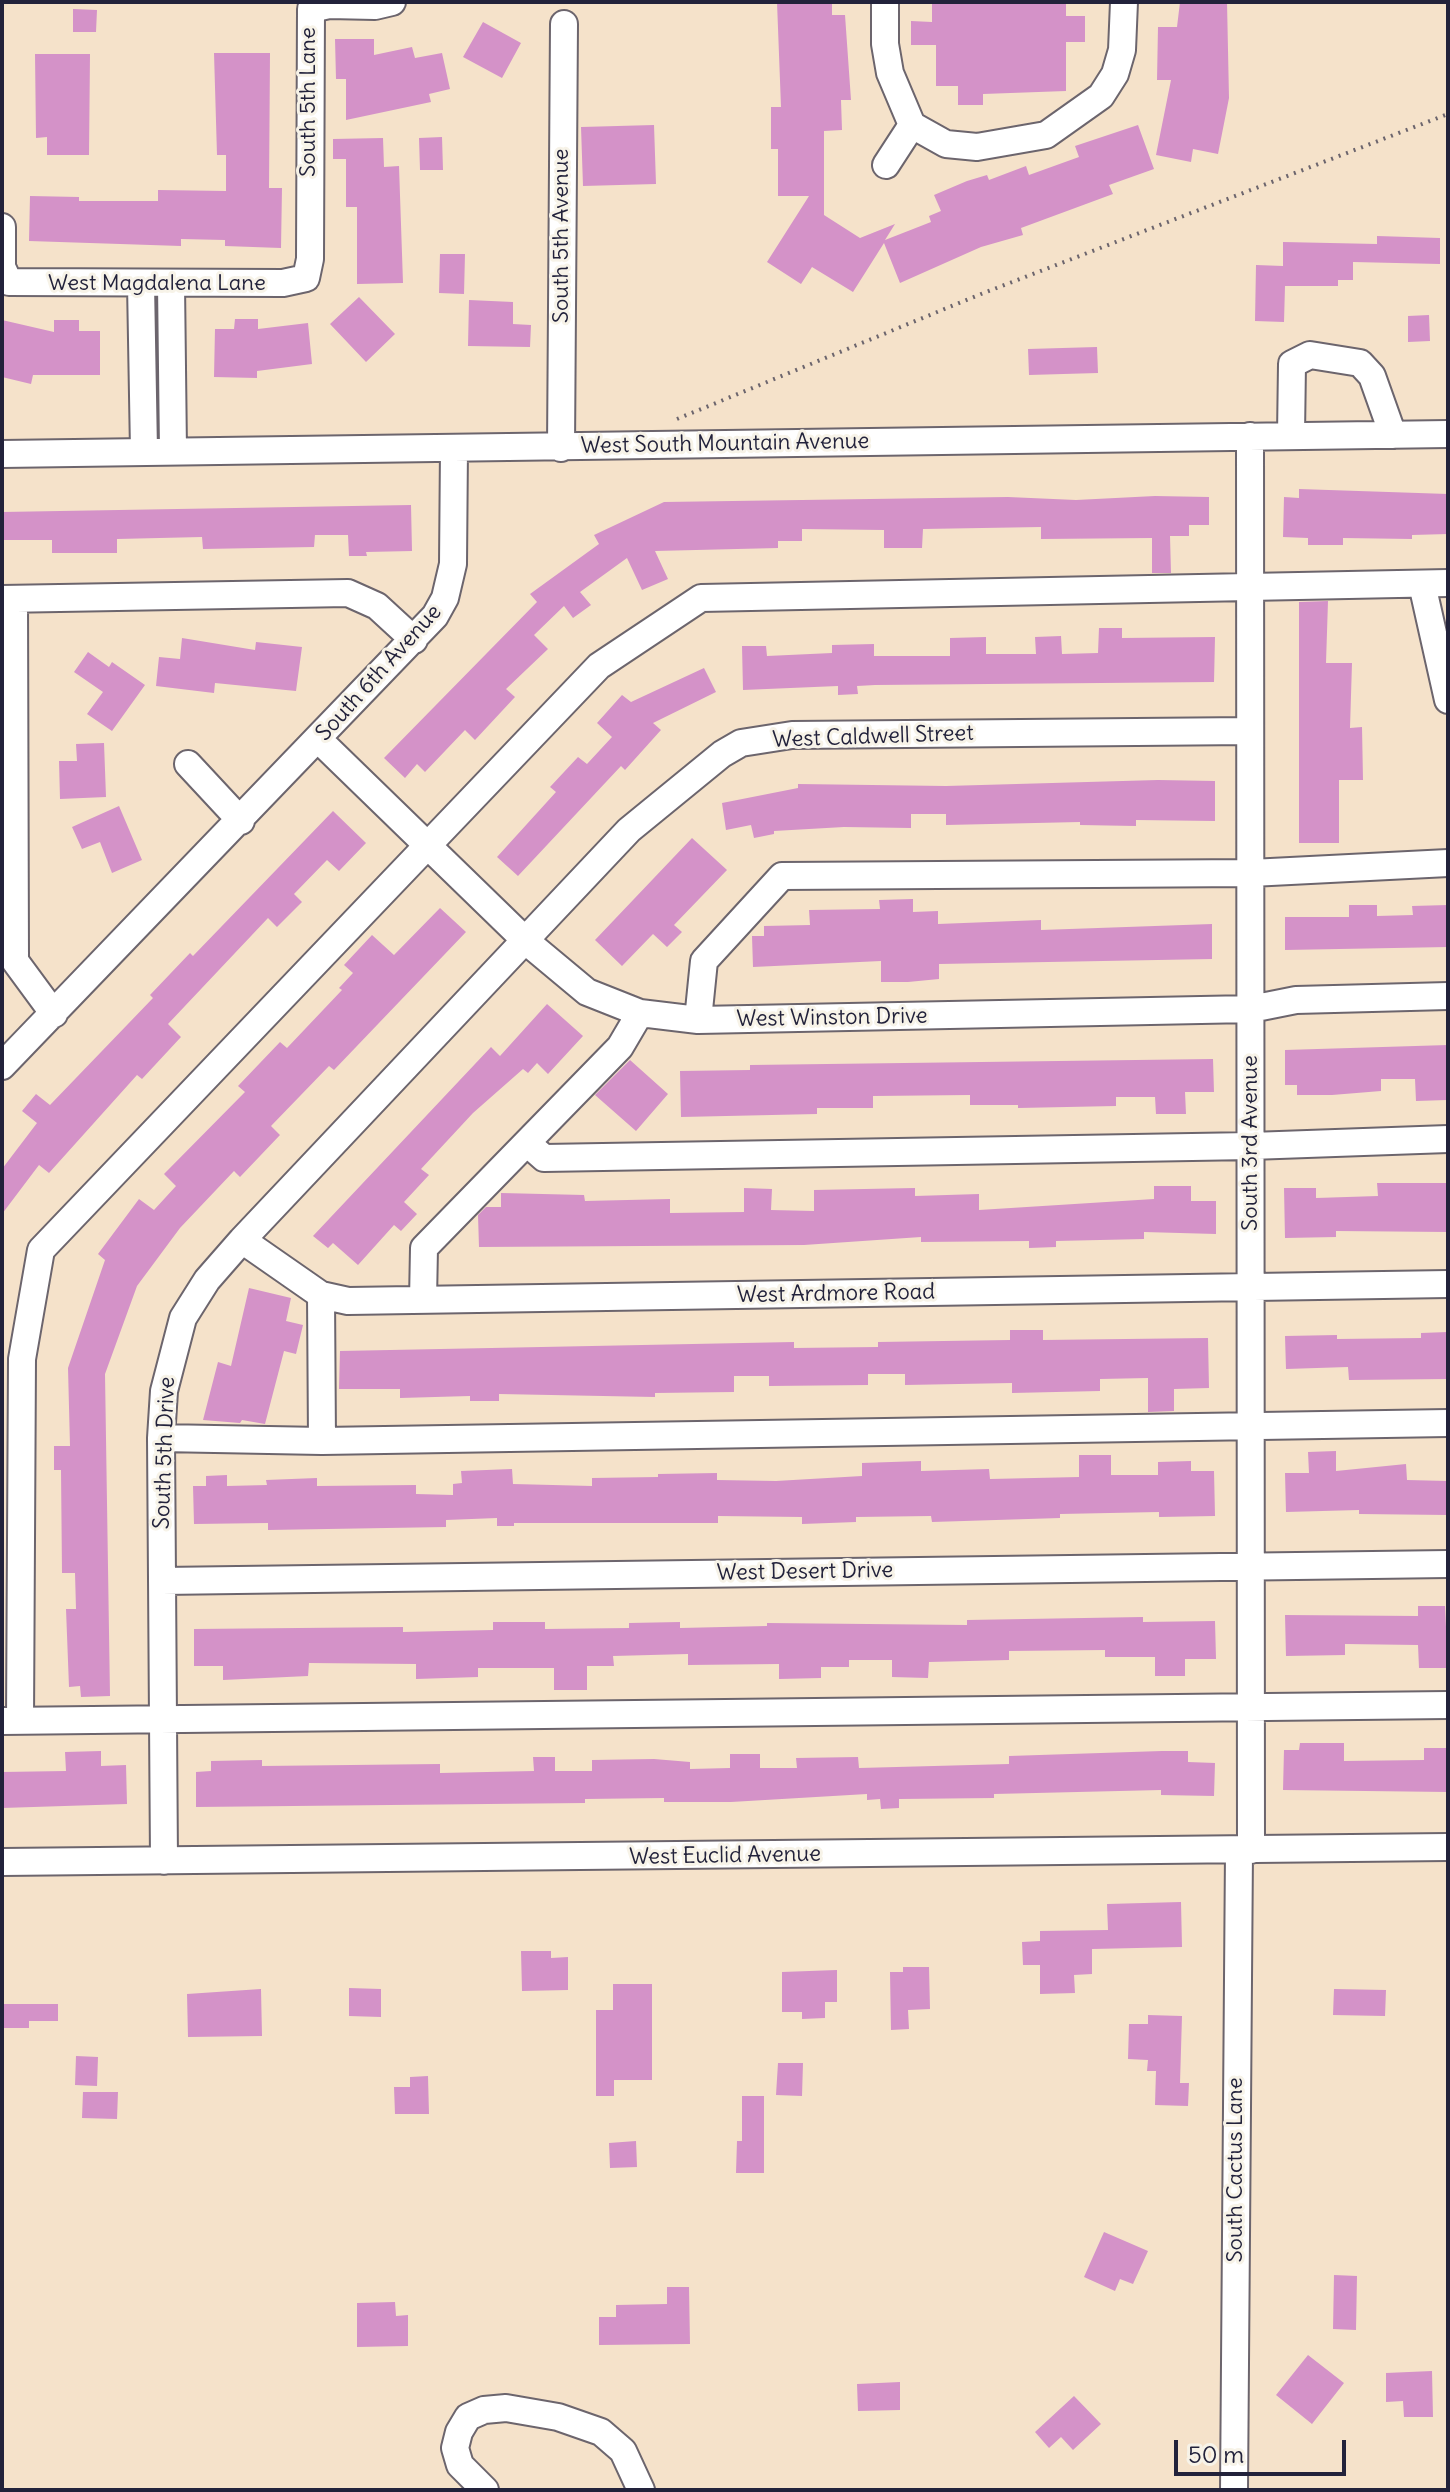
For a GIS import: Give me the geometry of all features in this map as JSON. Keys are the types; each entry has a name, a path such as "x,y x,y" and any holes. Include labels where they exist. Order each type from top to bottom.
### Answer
{"street":[{"name":"South 5th Lane","path":"306,278 310,259 311,9 392,2"},
{"path":"885,2 885,44 898,100 912,125 946,144 1009,144 1046,135 1101,96 1115,74 1122,50 1124,2"},
{"name":"South 5th Avenue","path":"561,448 564,24"},
{"path":"886,165 912,125"},
{"name":"West Magdalena Lane","path":"2,227 2,267 9,282 283,283 306,278"},
{"path":"141,284 144,451"},
{"path":"171,284 173,451"},
{"path":"142,350 172,350"},
{"path":"1291,435 1292,364 1310,355 1360,363 1372,376 1393,435"},
{"name":"West South Mountain Avenue","path":"2,454 1448,434"},
{"name":"South 3rd Avenue","path":"1245,1850 1251,1706 1250,436"},
{"name":"South 6th Avenue","path":"2,1066 319,740 442,606 453,564 454,448"},
{"path":"1448,700 1435,584 1251,585 701,598 599,666 41,1250 22,1359 11,1721 1448,1705"},
{"path":"54,1014 15,961 8,599 348,593 377,606 414,640"},
{"name":"West Caldwell Street","path":"527,942 629,830 722,754 741,743 792,735 1250,731"},
{"name":"West Winston Drive","path":"319,740 527,942 587,992 640,1013 698,1020 1251,1009 1296,1000 1448,996"},
{"path":"188,764 241,821"},
{"path":"698,1020 704,961 782,876 1251,873 1448,863"},
{"name":"South 5th Drive","path":"164,1861 161,1438 166,1379 183,1318 207,1280 242,1240 527,942"},
{"path":"423,1300 424,1248 620,1047 640,1013"},
{"path":"527,1143 544,1158 1251,1146 1448,1139"},
{"name":"West Ardmore Road","path":"242,1240 321,1295 348,1301 1448,1284"},
{"path":"321,1295 322,1441"},
{"path":"161,1438 322,1441 1448,1423"},
{"name":"West Desert Drive","path":"162,1581 1448,1564"},
{"name":"West Euclid Avenue","path":"2,1862 1448,1847"},
{"name":"South Cactus Lane","path":"1234,2490 1245,1850"},
{"path":"485,2490 460,2465 455,2448 459,2432 468,2417 484,2410 506,2408 558,2417 601,2432 623,2451 641,2490"}],"path":[{"path":"665,426 704,406 981,294 1448,114"}],"building":[{"path":"777,2 832,2 832,15 845,15 851,100 841,100 842,130 824,131 824,215 860,238 895,224 885,240 931,222 929,216 941,211 934,195 967,181 987,175 989,180 1026,166 1029,175 1079,157 1075,146 1138,125 1154,169 1109,185 1113,194 1021,228 1023,235 981,247 900,283 884,243 853,292 812,267 801,284 767,262 809,196 778,196 778,149 771,149 771,107 781,107"},
{"path":"932,2 1066,4 1066,16 1085,16 1085,42 1066,42 1066,91 983,94 983,105 958,105 958,86 936,86 936,45 911,45 911,21 932,22"},
{"path":"1180,2 1227,2 1229,98 1218,154 1193,149 1191,162 1156,155 1171,80 1157,80 1158,27 1177,27"},
{"path":"73,9 97,10 96,32 73,32"},
{"path":"483,22 521,43 502,78 463,57"},
{"path":"335,39 374,39 374,55 412,47 415,58 442,53 450,89 429,94 431,102 346,120 346,79 336,79"},
{"path":"214,53 270,53 269,188 282,188 281,248 225,246 225,240 181,239 181,246 29,241 30,196 79,197 79,201 158,201 158,190 226,191 226,155 217,155"},
{"path":"35,54 90,54 89,155 47,155 47,137 36,138"},
{"path":"654,125 656,184 583,186 581,127"},
{"path":"442,137 443,170 420,170 419,138"},
{"path":"383,138 384,167 399,166 403,283 357,284 357,207 346,207 346,159 333,159 333,139"},
{"path":"1377,236 1440,238 1440,264 1353,262 1353,280 1338,280 1338,286 1285,286 1284,322 1255,321 1256,265 1283,266 1283,242 1377,244"},
{"path":"440,254 465,254 464,294 439,293"},
{"path":"359,297 395,334 366,362 330,324"},
{"path":"469,300 513,302 513,324 531,325 530,347 468,346"},
{"path":"1429,315 1430,341 1408,342 1408,316"},
{"path":"235,319 258,319 258,329 308,323 312,364 257,371 257,378 214,377 215,329 234,329"},
{"path":"2,320 54,332 54,320 79,320 79,331 100,331 100,375 33,375 31,384 2,377"},
{"path":"1097,347 1098,373 1029,375 1028,349"},
{"path":"1299,489 1448,494 1448,534 1412,535 1412,539 1343,538 1343,545 1308,545 1308,538 1283,537 1284,497 1299,498"},
{"path":"1008,497 1076,500 1209,497 1209,525 1189,525 1189,536 1170,536 1171,573 1152,573 1152,538 1041,539 1041,527 923,529 922,548 884,548 884,530 802,529 802,541 778,541 778,548 655,551 668,579 642,590 627,558 580,592 591,605 573,618 564,606 534,635 548,649 506,689 515,697 475,740 465,730 425,772 417,764 405,778 384,758 537,602 530,594 599,544 594,535 664,502"},
{"path":"411,505 412,551 366,552 367,556 349,556 348,535 315,535 314,547 203,549 202,537 117,539 117,553 52,553 52,540 2,540 2,512"},
{"path":"1328,601 1326,663 1352,663 1350,728 1362,727 1363,780 1339,780 1339,843 1299,843 1299,602"},
{"path":"1099,628 1122,628 1122,638 1215,637 1214,682 875,685 857,686 858,694 838,695 838,686 743,690 742,646 766,646 767,656 832,653 832,645 874,644 874,656 950,656 950,638 986,637 986,654 1036,654 1035,637 1061,636 1062,654 1098,653"},
{"path":"182,638 255,650 256,642 302,647 296,691 215,683 214,693 156,686 159,657 180,659"},
{"path":"88,652 109,667 112,662 145,685 112,731 87,714 103,692 74,672"},
{"path":"704,668 716,692 653,723 661,730 625,770 621,766 518,876 497,857 556,792 550,787 578,757 587,764 612,737 597,723 622,695 631,702"},
{"path":"104,743 106,797 60,799 59,761 77,761 76,744"},
{"path":"1215,781 1215,821 1136,820 1136,826 1080,825 1080,822 946,825 946,814 911,814 911,828 844,827 774,831 774,834 754,838 751,825 726,830 722,803 798,788 798,784 946,786"},
{"path":"119,806 142,860 112,873 100,842 82,849 72,827"},
{"path":"333,811 366,843 339,871 327,860 294,894 302,902 277,927 268,918 168,1024 181,1037 142,1079 137,1075 49,1173 39,1165 2,1214 2,1169 37,1123 22,1111 36,1094 50,1105 153,998 150,995 190,953 193,956"},
{"path":"692,838 727,870 674,925 682,932 667,947 653,934 622,966 595,940"},
{"path":"913,899 913,912 938,911 938,924 1041,920 1041,930 1212,924 1212,959 939,964 939,979 908,982 881,982 881,961 753,967 752,936 764,936 764,926 810,925 809,910 880,909 879,900"},
{"path":"1349,905 1377,905 1377,916 1413,915 1412,906 1448,905 1448,947 1285,950 1285,917 1349,917"},
{"path":"440,908 466,932 334,1070 329,1066 271,1126 280,1135 240,1177 234,1171 180,1228 137,1286 105,1374 110,1696 81,1697 80,1686 69,1687 66,1609 76,1609 75,1573 62,1573 61,1470 54,1470 54,1446 70,1446 68,1368 105,1260 98,1254 139,1199 154,1210 176,1186 164,1174 245,1092 238,1086 280,1042 287,1048 342,990 339,988 353,973 344,965 372,935 394,955"},
{"path":"547,1004 583,1036 548,1074 537,1063 528,1073 523,1069 473,1113 421,1169 429,1175 404,1202 417,1214 401,1231 394,1225 358,1265 333,1243 328,1248 313,1236 491,1047 500,1056"},
{"path":"1448,1045 1447,1100 1416,1101 1415,1079 1381,1079 1381,1091 1332,1095 1297,1095 1297,1085 1285,1085 1285,1050"},
{"path":"1213,1059 1214,1092 1185,1092 1186,1114 1156,1114 1155,1097 1116,1097 1116,1106 1018,1108 1018,1105 970,1105 970,1095 873,1096 873,1108 817,1108 817,1114 681,1117 680,1071 750,1070 750,1065"},
{"path":"630,1060 668,1094 636,1131 595,1095"},
{"path":"1377,1183 1448,1183 1448,1232 1336,1231 1336,1237 1285,1238 1284,1188 1316,1188 1316,1198 1378,1196"},
{"path":"1154,1186 1191,1186 1191,1201 1216,1201 1216,1234 1144,1232 1144,1239 1056,1241 1056,1247 1029,1248 1029,1241 921,1242 921,1237 804,1245 479,1247 478,1215 486,1207 501,1207 501,1193 584,1195 585,1201 670,1199 670,1213 744,1212 744,1188 772,1189 771,1210 814,1211 814,1190 915,1188 915,1196 979,1194 979,1210 1154,1199"},
{"path":"249,1288 291,1298 286,1321 303,1325 296,1354 284,1351 265,1424 242,1420 240,1423 203,1420 218,1362 231,1366"},
{"path":"1010,1330 1043,1330 1043,1340 1208,1338 1209,1388 1174,1389 1174,1411 1148,1412 1148,1378 1100,1379 1100,1391 1012,1393 1012,1383 905,1385 905,1374 868,1374 868,1385 769,1386 769,1376 734,1376 734,1392 655,1393 655,1397 499,1394 499,1401 470,1401 470,1396 400,1398 400,1389 339,1389 340,1351 794,1342 794,1348 878,1347 878,1342 1010,1340"},
{"path":"1448,1332 1448,1379 1349,1380 1348,1367 1286,1369 1285,1336 1421,1338 1421,1333"},
{"path":"1336,1451 1336,1471 1406,1464 1407,1480 1448,1481 1448,1515 1359,1514 1359,1510 1286,1512 1285,1473 1309,1473 1308,1452"},
{"path":"1079,1455 1111,1455 1111,1475 1158,1475 1158,1462 1191,1461 1191,1471 1214,1471 1215,1516 1159,1517 1159,1512 1060,1514 1060,1518 932,1522 931,1516 856,1517 856,1522 802,1524 802,1517 718,1516 718,1523 514,1523 514,1526 497,1526 497,1518 446,1520 446,1527 268,1530 268,1523 194,1524 193,1486 206,1486 206,1476 227,1475 227,1486 267,1485 266,1480 317,1478 317,1486 416,1485 416,1494 453,1495 453,1484 462,1483 461,1471 512,1469 513,1484 592,1486 592,1478 658,1477 658,1474 717,1473 717,1480 776,1481 862,1476 862,1463 921,1461 921,1471 989,1469 990,1479 1079,1477"},
{"path":"1418,1606 1445,1606 1448,1668 1419,1668 1418,1645 1345,1644 1345,1655 1286,1656 1285,1615 1418,1616"},
{"path":"1143,1617 1143,1622 1215,1621 1216,1659 1185,1659 1185,1676 1155,1676 1155,1657 1105,1657 1105,1650 1009,1651 1009,1660 929,1662 928,1678 892,1677 892,1660 849,1660 849,1667 821,1667 821,1678 779,1679 779,1664 688,1665 688,1654 613,1656 614,1666 587,1666 587,1690 554,1690 554,1668 478,1668 478,1677 416,1679 416,1664 309,1663 308,1676 223,1680 223,1666 194,1666 194,1629 403,1627 403,1632 493,1630 493,1622 545,1622 545,1629 629,1628 629,1623 680,1622 680,1628 767,1626 767,1623 967,1625 967,1620"},
{"path":"1300,1743 1344,1743 1344,1761 1424,1760 1424,1748 1448,1748 1448,1792 1283,1790 1284,1750 1299,1750"},
{"path":"101,1751 101,1766 126,1765 127,1804 2,1808 2,1772 66,1771 65,1752"},
{"path":"1188,1751 1188,1762 1215,1763 1214,1796 1161,1795 1161,1790 994,1794 994,1798 899,1799 899,1808 881,1809 880,1799 867,1800 867,1794 731,1802 664,1802 664,1798 585,1799 585,1803 196,1807 196,1772 211,1771 211,1761 262,1760 262,1766 440,1764 440,1773 534,1771 533,1757 555,1757 555,1771 592,1771 592,1760 654,1759 690,1762 690,1769 730,1768 730,1754 760,1754 760,1768 797,1768 796,1758 858,1757 859,1768 1009,1764 1009,1756"},
{"path":"1181,1902 1182,1947 1092,1949 1092,1974 1074,1975 1075,1993 1040,1994 1040,1965 1023,1965 1022,1942 1040,1941 1040,1931 1108,1930 1107,1904"},
{"path":"521,1951 551,1951 551,1958 568,1957 568,1990 522,1991"},
{"path":"903,1967 929,1967 930,2009 908,2010 909,2029 891,2030 890,1972 903,1972"},
{"path":"837,1970 837,2002 825,2002 825,2018 802,2019 802,2012 782,2012 782,1972"},
{"path":"613,1984 652,1984 652,2080 614,2080 614,2096 596,2096 596,2010 613,2010"},
{"path":"349,1988 381,1989 381,2017 349,2016"},
{"path":"261,1989 262,2036 188,2037 187,1994"},
{"path":"1334,1989 1386,1990 1385,2016 1333,2015"},
{"path":"2,2004 58,2004 58,2021 29,2021 29,2028 2,2028"},
{"path":"1148,2015 1182,2016 1180,2083 1189,2083 1188,2106 1155,2105 1156,2071 1147,2071 1148,2060 1128,2059 1129,2024 1148,2024"},
{"path":"76,2056 98,2057 97,2086 75,2085"},
{"path":"778,2063 803,2063 802,2096 776,2095"},
{"path":"428,2076 429,2114 395,2114 394,2087 410,2087 410,2077"},
{"path":"83,2092 118,2092 117,2119 82,2118"},
{"path":"742,2096 764,2096 764,2173 736,2173 737,2141 742,2141"},
{"path":"636,2141 637,2167 610,2168 609,2143"},
{"path":"1104,2232 1148,2251 1133,2284 1120,2279 1115,2291 1084,2277"},
{"path":"1334,2275 1357,2276 1356,2330 1333,2329"},
{"path":"667,2287 689,2287 690,2344 599,2345 599,2317 616,2317 616,2305 667,2304"},
{"path":"395,2302 396,2316 408,2315 408,2346 357,2347 357,2303"},
{"path":"1308,2355 1344,2383 1312,2424 1276,2395"},
{"path":"1432,2371 1433,2417 1404,2417 1403,2401 1386,2402 1386,2373"},
{"path":"900,2382 900,2410 858,2411 857,2384"},
{"path":"1074,2396 1101,2424 1073,2450 1061,2437 1049,2448 1035,2432"}]}
